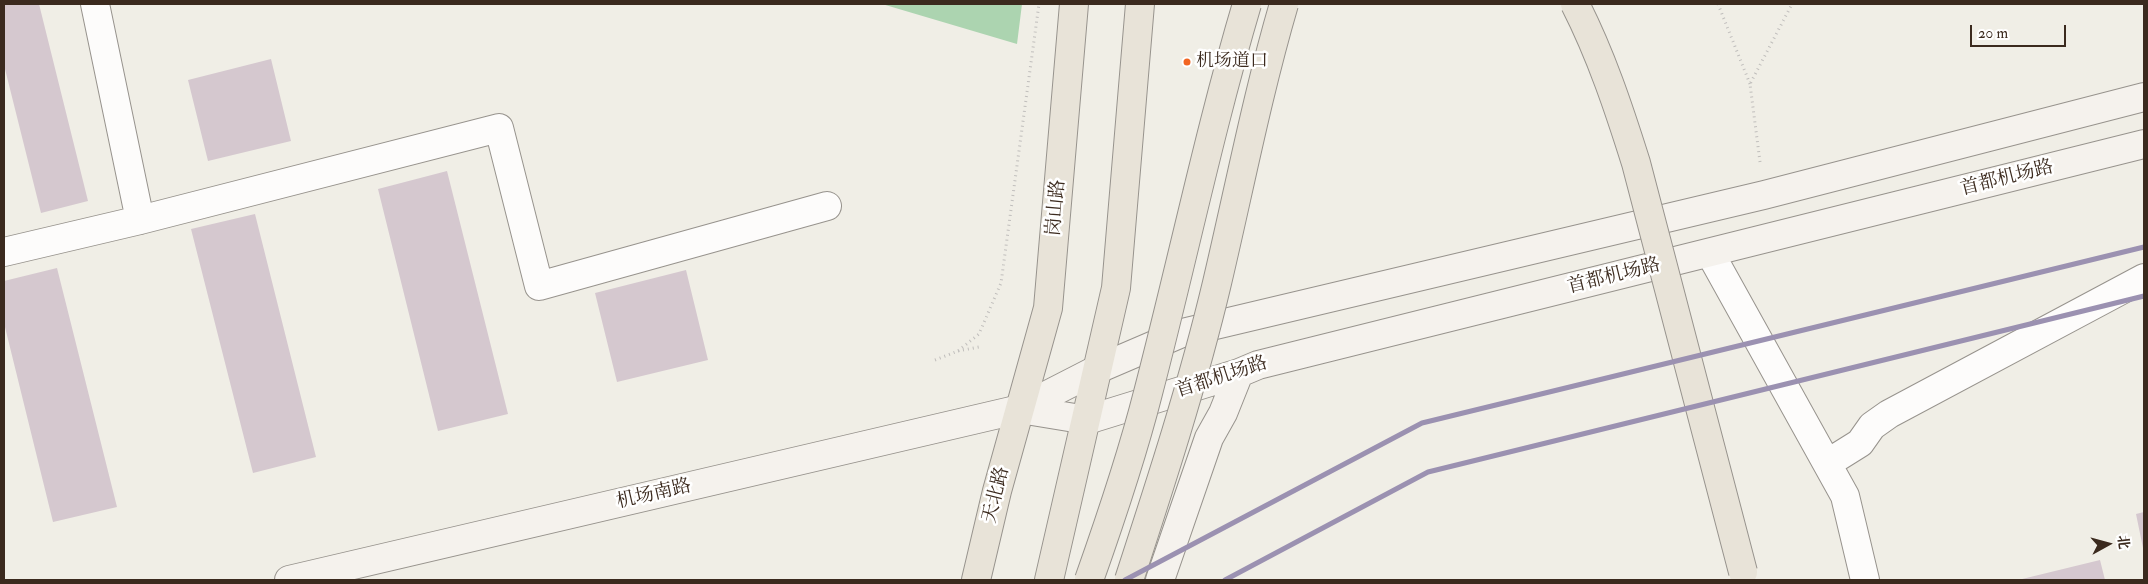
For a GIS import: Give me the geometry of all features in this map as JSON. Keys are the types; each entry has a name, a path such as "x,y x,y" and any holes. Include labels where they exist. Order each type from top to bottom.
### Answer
{"main road":[{"name":"岗山路","path":"1020,409 1048,308 1074,4"},
{"path":"1048,580 1087,420 1116,288 1140,4"},
{"path":"1089,580 1121,486 1148,393 1188,226 1247,4"},
{"path":"1128,580 1193,375 1216,284 1243,161 1284,4"},
{"path":"1575,4 1586,24 1618,106 1636,163 1743,572"},
{"name":"天北路","path":"976,580 997,490 1020,409"}],"street":[{"path":"95,4 140,220"},
{"path":"1020,409 1098,369 1182,333 1764,195 2144,97"},
{"path":"4,252 140,220 499,128 539,286 827,206"},
{"name":"首都机场路","path":"1087,420 1239,373 1258,364 2144,144"},
{"path":"1710,253 1845,496 1865,580"},
{"path":"1828,463 1860,443 1872,426 1889,414 2144,278"},
{"path":"1160,580 1209,438 1223,413 1239,373"},
{"path":"1020,409 1087,420"},
{"name":"机场南路","path":"289,580 1020,409"}],"path":[{"path":"958,351 979,334 1001,283 1039,4"},
{"path":"1718,4 1750,84 1760,162"},
{"path":"1750,84 1792,4"},
{"path":"935,360 958,351 979,347"}],"green space":[{"path":"882,4 1022,4 1017,44"}],"building":[{"path":"4,4 39,4 88,201 41,213 4,65"},
{"path":"271,59 291,141 208,161 188,80"},
{"path":"447,171 508,414 438,431 378,189"},
{"path":"255,214 316,457 253,473 191,229"},
{"path":"57,268 117,507 53,522 4,323 4,281"},
{"path":"686,270 708,360 617,382 595,293"},
{"path":"2144,512 2144,548 2143,548 2136,514"},
{"path":"2100,560 2105,580 2018,580"}],"transit line":[{"path":"1125,580 1422,423 2144,247"},
{"path":"1225,580 1428,472 2144,296"}],"place":[{"name":"机场道口","path":"1187,62"}]}
